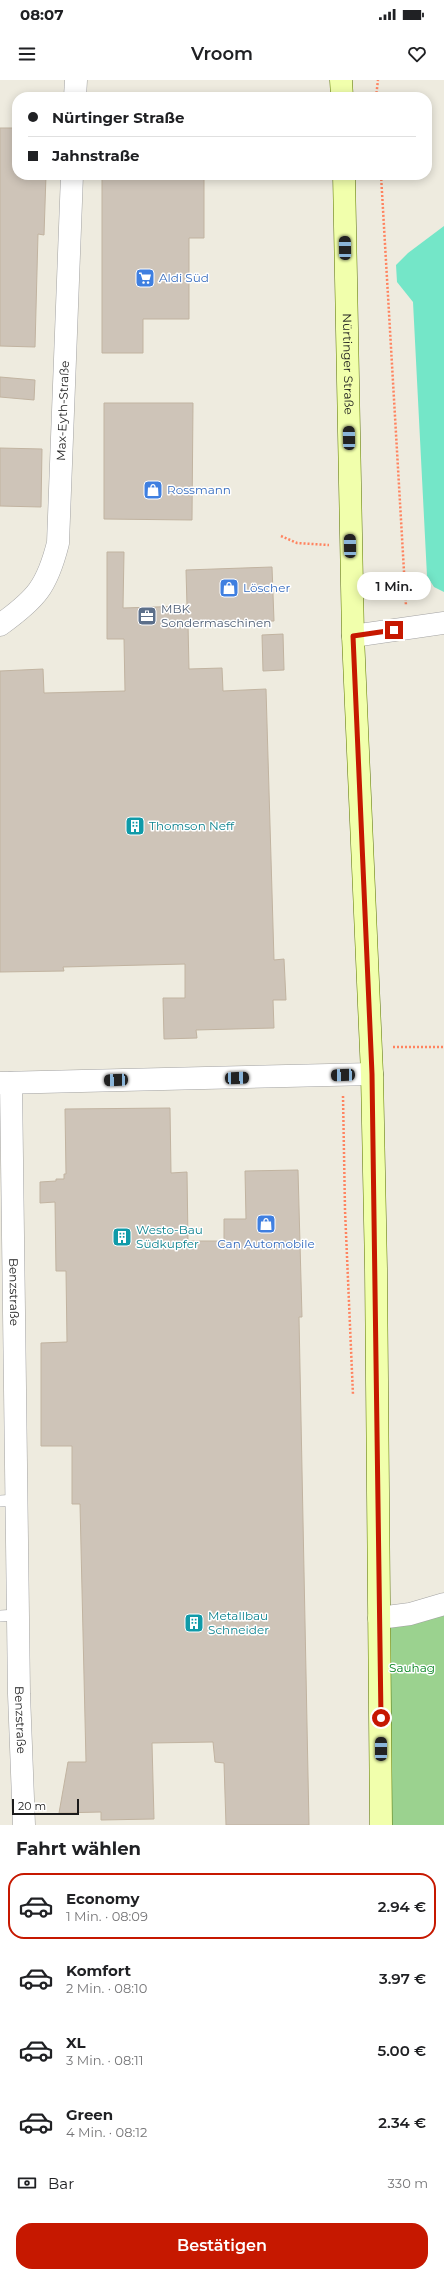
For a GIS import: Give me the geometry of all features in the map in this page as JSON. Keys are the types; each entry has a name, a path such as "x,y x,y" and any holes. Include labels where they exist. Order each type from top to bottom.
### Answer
{"main road":[{"path":"342,80 342,92"},
{"name":"Nürtinger Straße","path":"344,180 353,636 372,1074 381,1825"}],"street":[{"path":"75,92 76,80"},
{"name":"Max-Eyth-Straße","path":"0,625 24,608 40,592 52,568 58,543 72,180"},
{"path":"353,636 444,623"},
{"path":"5,1083 372,1074"},
{"name":"Benzstraße","path":"5,1083 9,1616 19,1694 24,1825"},
{"path":"379,1618 410,1614 444,1604"}],"path":[{"path":"377,92 378,80"},
{"path":"381,180 407,629"},
{"path":"281,536 297,543 323,544"},
{"path":"370,1047 444,1047"},
{"path":"343,1075 345,1210 353,1402"}],"green space":[{"path":"444,226 444,592 434,587 427,576 413,302 397,282 396,265 408,253"},
{"name":"Sauhag","path":"444,1604 444,1825 381,1825 379,1618"}],"building":[{"path":"0,128 12,128 12,180 46,180 44,235 38,234 35,347 0,346"},
{"name":"Aldi Süd","path":"102,180 204,180 204,238 189,238 189,319 143,319 143,353 102,353"},
{"path":"0,377 35,380 34,400 0,397"},
{"path":"104,403 193,403 192,520 104,519"},
{"path":"0,448 42,449 41,507 0,506"},
{"name":"Thomson Neff","path":"107,552 124,552 123,608 187,606 186,570 272,567 274,621 188,624 189,669 222,668 223,691 266,689 274,960 284,959 286,1000 273,1000 274,1028 196,1030 197,1038 164,1039 163,998 185,998 185,964 63,967 64,971 0,972 0,671 43,669 44,693 125,691 124,639 107,639"},
{"path":"283,634 284,670 263,671 262,635"},
{"path":"170,1108 171,1173 187,1172 188,1241 224,1241 224,1219 246,1219 245,1171 298,1170 302,1317 299,1317 309,1825 226,1825 224,1763 215,1762 213,1742 152,1743 154,1819 101,1820 101,1812 59,1813 68,1762 86,1762 80,1504 72,1504 72,1446 41,1446 41,1343 67,1342 66,1271 56,1271 55,1202 40,1203 40,1182 64,1179 64,1174 66,1174 65,1109"}],"place":[{"name":"Aldi Süd","path":"145,278"},
{"name":"Rossmann","path":"153,490"},
{"name":"Löscher","path":"229,588"},
{"name":"MBK Sondermaschinen","path":"147,616"},
{"name":"Thomson Neff","path":"135,826"},
{"name":"Can Automobile","path":"266,1224"},
{"name":"Westo-Bau Südkupfer","path":"122,1237"},
{"name":"Metallbau Schneider","path":"194,1623"}],"route":[{"path":"381,1718 377,1486 376,1269 372,1074 353,636 394,630"}]}
